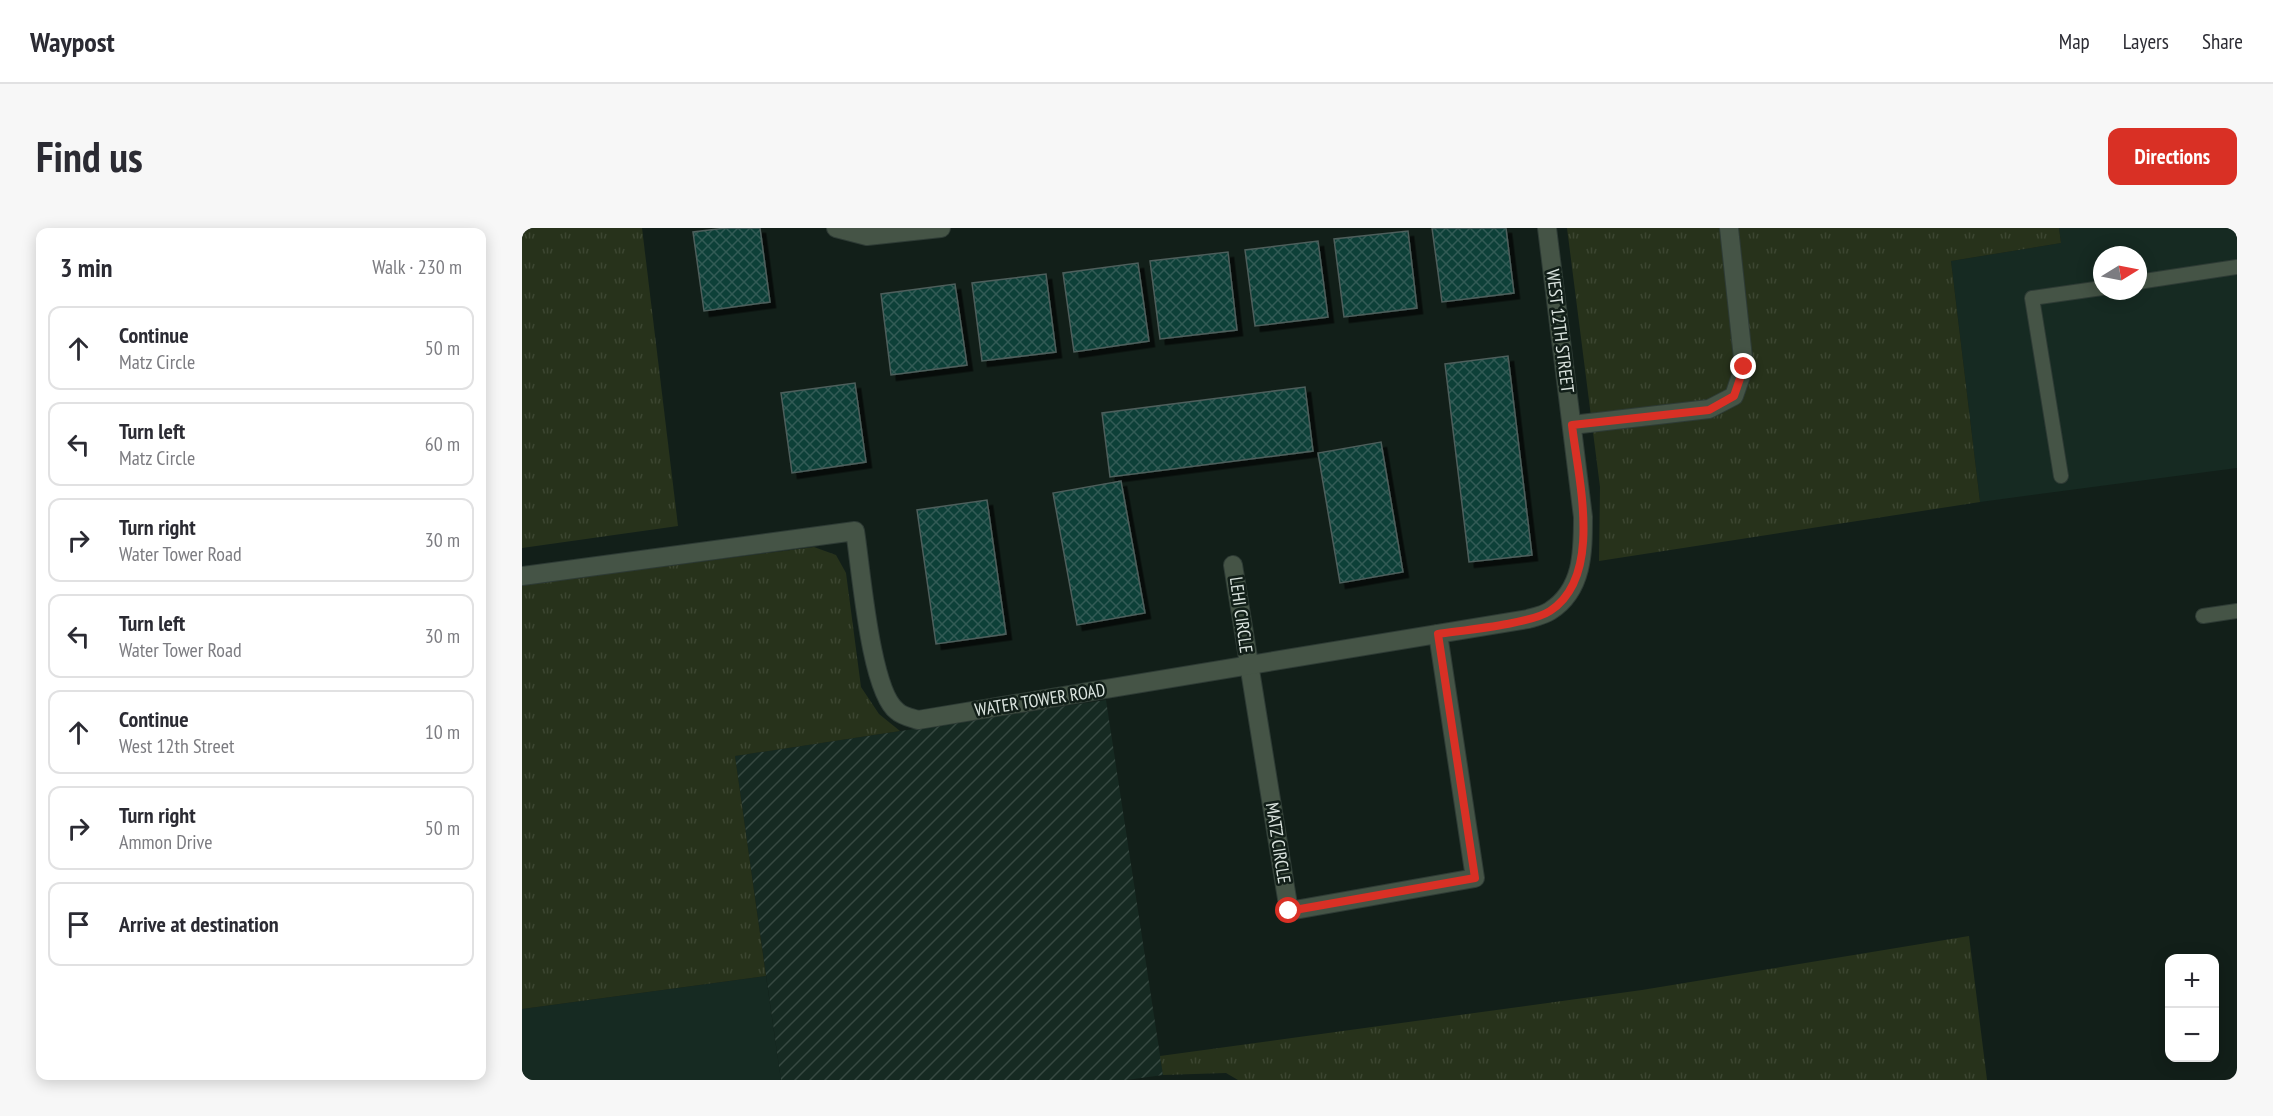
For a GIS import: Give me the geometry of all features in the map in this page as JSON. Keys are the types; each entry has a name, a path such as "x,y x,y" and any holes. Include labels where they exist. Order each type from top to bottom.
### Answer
{"street":[{"path":"836,228 867,236 941,228"},
{"name":"WEST 12TH STREET","path":"1547,228 1577,470"},
{"path":"1572,425 1709,410 1734,396 1744,367 1729,228"},
{"name":"WATER TOWER ROAD","path":"522,576 855,531 874,662 883,692 896,711 918,720 1528,619 1550,611 1566,597 1577,579 1583,553 1583,517 1577,470"},
{"name":"LEHI CIRCLE","path":"1233,565 1248,666"},
{"name":"MATZ CIRCLE","path":"1248,666 1289,911 1475,878 1438,634"}],"lane":[{"path":"2147,281 2237,267"},
{"path":"2061,476 2032,298 2093,289"},
{"path":"2204,616 2237,611"}],"shaded area":[{"path":"2059,228 2237,228 2237,468 1980,502 1951,261 2061,243"},
{"path":"1106,700 1163,1075 1126,1080 781,1080 735,756"},
{"path":"766,976 781,1080 522,1080 522,1009"}],"green space":[{"path":"522,228 642,228 678,526 522,548"},
{"path":"1567,228 2059,228 2061,243 1951,261 1980,502 1599,561 1600,487"},
{"path":"814,547 836,555 846,573 861,687 879,714 900,731 735,756 766,976 522,1009 522,585"},
{"path":"1969,936 1987,1080 1238,1080 1226,1073 1163,1075 1160,1056 1642,990"}],"building":[{"path":"726,228 760,228 770,302 704,311 693,232"},
{"path":"1432,228 1506,228 1514,293 1442,302"},
{"path":"1408,231 1417,308 1344,317 1334,239"},
{"path":"1318,241 1328,317 1255,326 1245,250"},
{"path":"1228,252 1237,330 1160,339 1150,261"},
{"path":"1138,263 1149,341 1074,352 1063,273"},
{"path":"1046,274 1056,352 982,361 972,283"},
{"path":"955,284 967,365 891,375 881,294"},
{"path":"1508,356 1532,555 1469,562 1445,364"},
{"path":"855,383 866,462 792,473 781,393"},
{"path":"1305,387 1313,451 1110,477 1102,413"},
{"path":"1381,442 1403,572 1340,583 1318,453"},
{"path":"1121,481 1145,613 1077,625 1053,493"},
{"path":"987,500 1006,634 936,644 917,510"}],"route":[{"path":"1289,911 1475,878 1438,634 1528,619 1550,611 1566,597 1577,579 1583,553 1583,517 1572,425 1709,410 1734,396 1744,367"}]}
